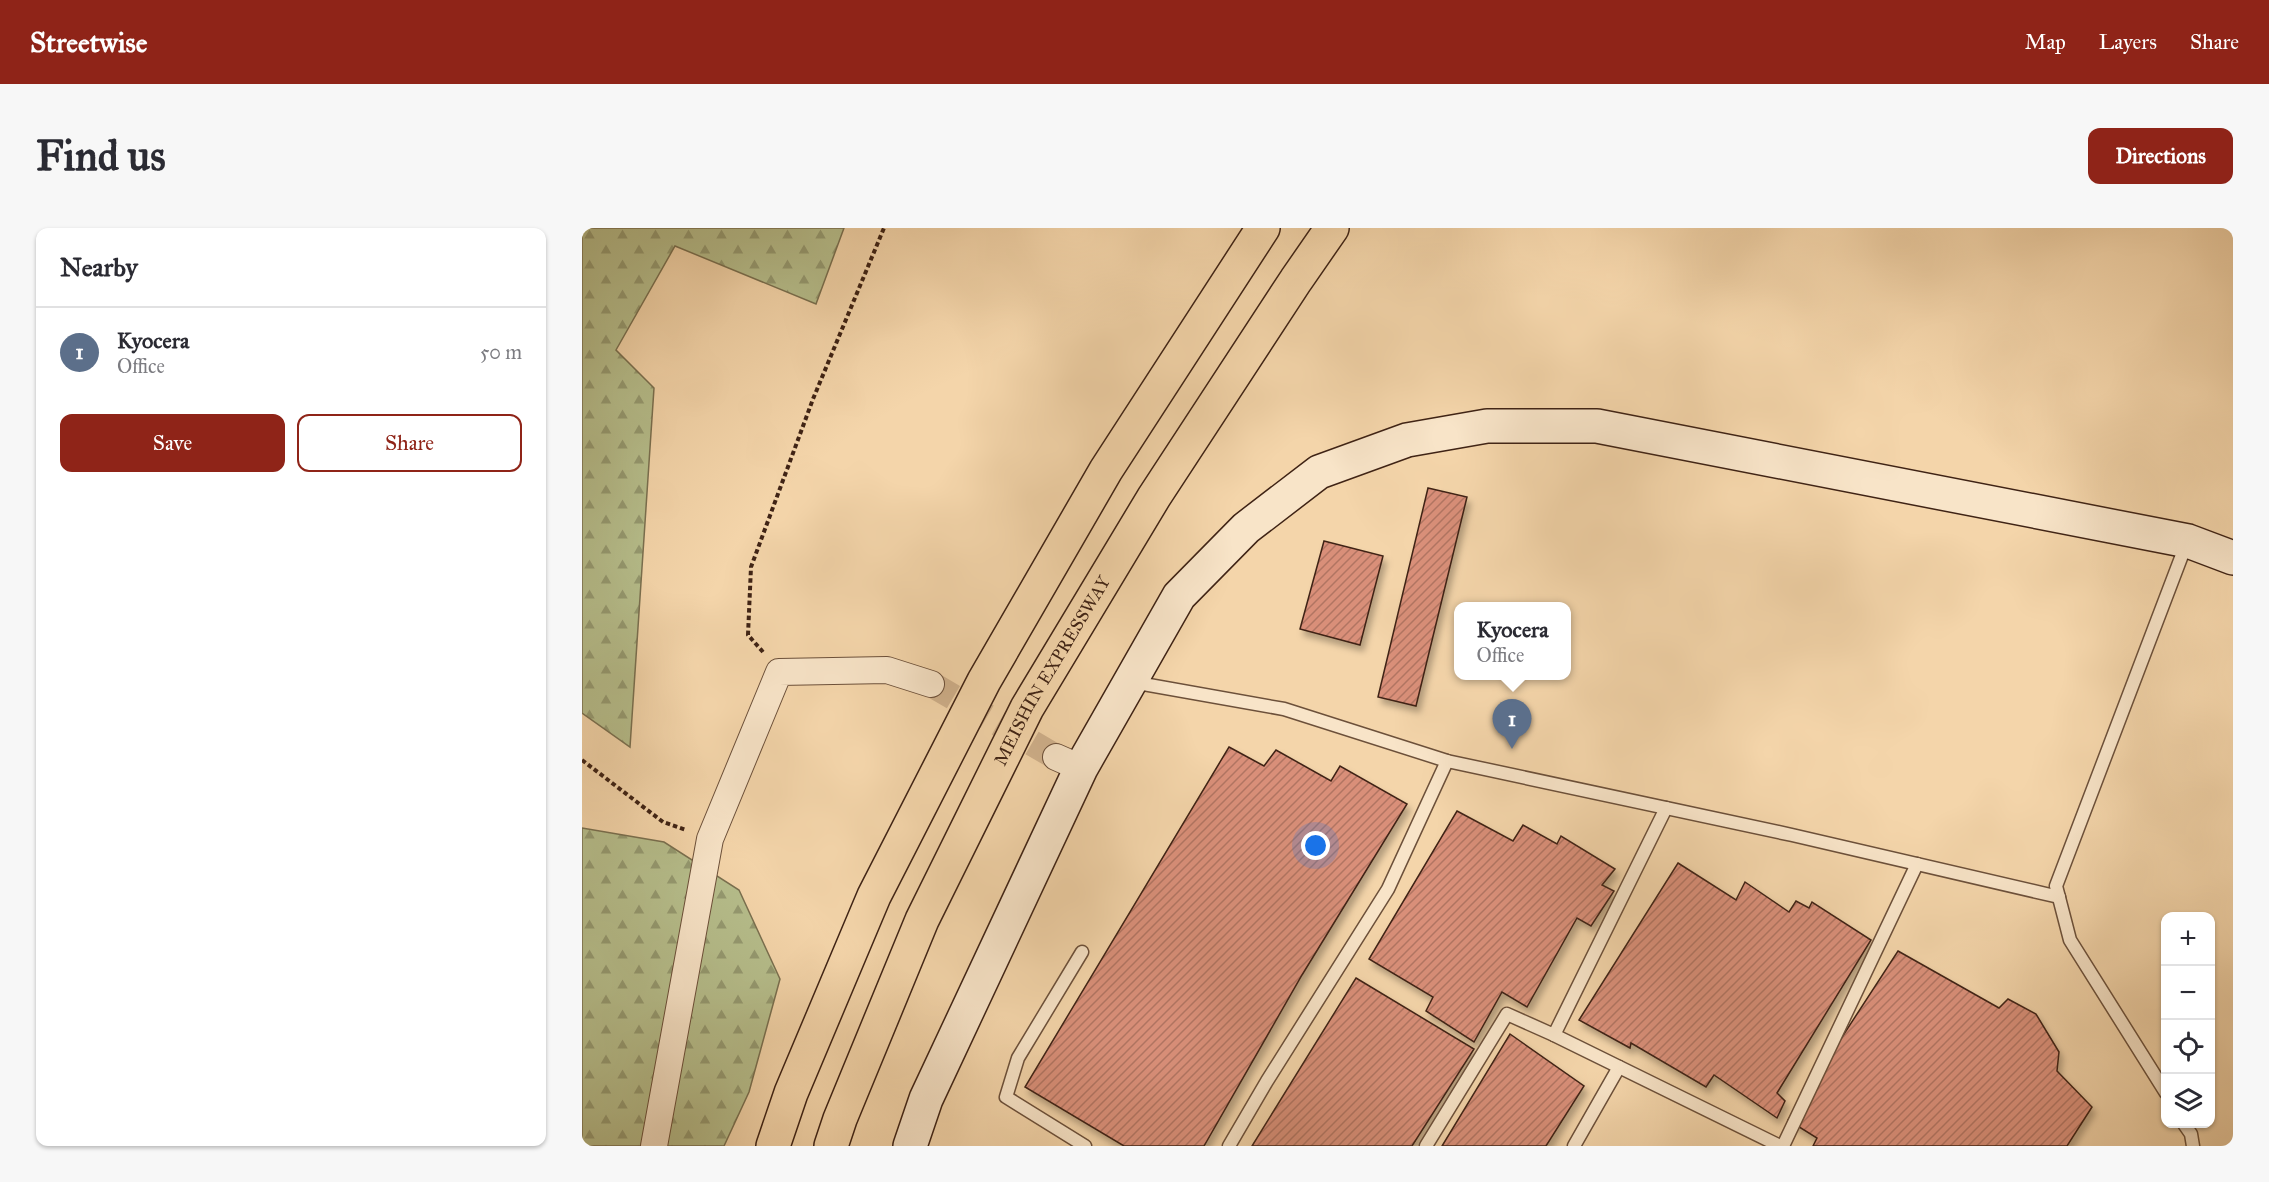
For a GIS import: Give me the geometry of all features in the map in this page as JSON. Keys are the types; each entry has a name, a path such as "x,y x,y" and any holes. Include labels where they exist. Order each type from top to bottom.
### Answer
{"highway":[{"path":"773,1146 791,1093 874,896 984,681 1106,470 1263,228"},
{"name":"MEISHIN EXPRESSWAY","path":"831,1146 922,920 1027,708 1154,497 1332,228"}],"street":[{"path":"910,1146 926,1099 1069,763 1132,682 1179,596 1246,528 1319,472 1407,440 1487,426 1597,426 2188,541 2233,558"},
{"path":"654,1146 710,839 779,672 887,670 931,684"}],"lane":[{"path":"2161,1086 2070,940 2056,886 2188,541"},
{"path":"1132,682 1284,709 1447,761 2059,897"},
{"path":"1229,1146 1267,1081 1388,890 1447,761"},
{"path":"1554,1035 1665,808"},
{"path":"1426,1146 1507,1014 1782,1146 1917,864"},
{"path":"1082,952 1018,1058 1006,1097 1085,1146"},
{"path":"1574,1146 1619,1067"},
{"path":"2187,1128 2191,1134 2193,1146"}],"path":[{"path":"779,672 748,635 751,567 813,399 884,228"},
{"path":"582,760 663,822 710,839"}],"green space":[{"path":"582,228 844,228 816,304 675,246 616,350 654,388 630,747 582,713"},
{"path":"582,828 664,842 739,890 780,979 749,1092 724,1146 582,1146"}],"building":[{"path":"1428,488 1467,497 1416,706 1378,697"},
{"path":"1324,541 1383,556 1360,645 1300,629"},
{"path":"1229,747 1264,766 1276,750 1331,781 1340,766 1407,804 1302,975 1204,1146 1124,1146 1025,1087"},
{"path":"1457,811 1513,841 1523,825 1557,844 1561,836 1615,869 1602,885 1614,891 1591,926 1577,918 1527,1007 1502,992 1474,1042 1426,1011 1433,997 1369,959"},
{"path":"1678,863 1736,900 1745,882 1789,912 1796,901 1809,908 1812,902 1871,940 1777,1093 1785,1101 1777,1118 1714,1075 1706,1087 1631,1043 1630,1048 1579,1020"},
{"path":"1898,951 1999,1008 2008,999 2036,1014 2059,1052 2057,1071 2092,1107 2067,1146 1813,1146 1817,1138 1788,1120"},
{"path":"1356,978 1474,1049 1412,1146 1252,1146"},
{"path":"1510,1034 1584,1086 1546,1146 1442,1146"}],"tunnel":[{"path":"931,684 1056,757"}],"place":[{"name":"Kyocera","path":"1512,749"}]}
